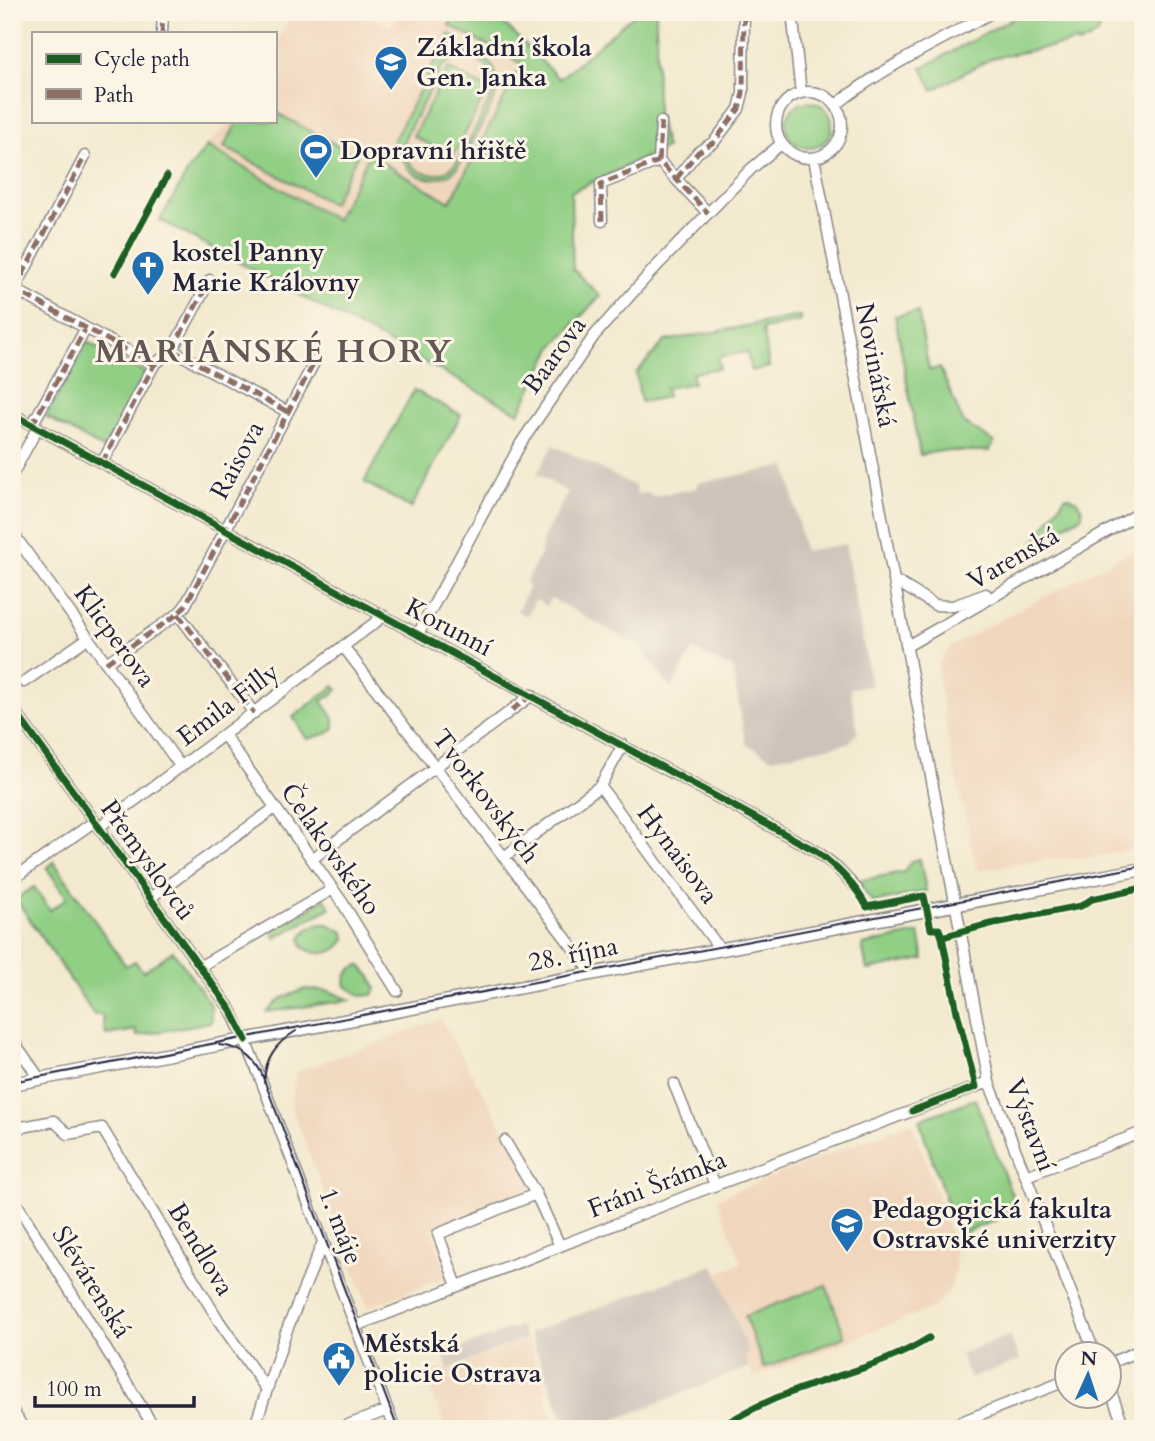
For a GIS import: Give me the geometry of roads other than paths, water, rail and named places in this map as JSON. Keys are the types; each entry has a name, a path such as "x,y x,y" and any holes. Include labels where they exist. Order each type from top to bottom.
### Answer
{"main road":[{"name":"28. října","path":"12,1084 1143,869"}],"street":[{"path":"162,32 163,12"},
{"path":"676,179 698,152 714,142 739,109 743,93 744,12"},
{"path":"792,12 801,93"},
{"path":"836,105 859,87 911,55 993,12"},
{"path":"801,93 821,94 836,105 842,123 839,140 830,151 814,158 798,157 782,144 776,131 778,112 788,99 801,93"},
{"path":"661,122 659,161 708,213"},
{"name":"Baarova","path":"418,634 521,443 555,389 594,336 751,169 782,144"},
{"path":"85,156 13,289 85,330 155,365"},
{"name":"Novinářská","path":"814,158 956,904"},
{"path":"602,221 601,184 659,161"},
{"path":"102,463 155,365 172,350 210,280"},
{"path":"12,475 85,330"},
{"path":"172,350 288,412"},
{"name":"Raisova","path":"106,663 178,614 185,606 316,361"},
{"name":"Korunní","path":"12,414 816,851 858,889"},
{"name":"Varenská","path":"907,646 1143,511"},
{"name":"Klicperova","path":"12,532 181,767"},
{"path":"894,580 935,605 953,606 1018,581"},
{"path":"178,614 254,713"},
{"name":"Emila Filly","path":"13,879 181,767 384,616"},
{"path":"24,682 88,638"},
{"name":"Tvorkovských","path":"342,646 593,974"},
{"path":"312,859 531,695"},
{"name":"Přemyslovců","path":"12,707 232,1010 246,1040"},
{"name":"Čelakovského","path":"224,735 333,889 397,991"},
{"path":"504,857 600,786 623,745"},
{"name":"Hynaisova","path":"600,786 720,949"},
{"path":"150,898 275,808"},
{"path":"200,967 333,889"},
{"name":"Výstavní","path":"956,904 989,1082 1090,1340"},
{"path":"12,1039 40,1079"},
{"name":"1. máje","path":"246,1040 395,1429"},
{"name":"Fráni Šrámka","path":"356,1326 715,1185 989,1082"},
{"path":"674,1084 715,1185"},
{"name":"Bendlova","path":"12,1129 54,1121 68,1134 102,1128 219,1321 267,1390"},
{"path":"1026,1176 1143,1132"},
{"path":"505,1141 536,1194 560,1246"},
{"path":"457,1286 438,1234 536,1194"},
{"name":"Slévárenská","path":"12,1196 155,1429"},
{"path":"254,1429 286,1332 323,1241"},
{"path":"1124,1357 1143,1349"},
{"path":"943,1429 1054,1385"},
{"path":"12,1410 23,1429"},
{"path":"337,1429 388,1410"},
{"path":"1118,1410 1125,1429"}],"tram line":[{"path":"12,1082 1143,866"},
{"path":"264,1082 269,1058 283,1041 296,1031"},
{"path":"219,1045 244,1053 261,1072 398,1429"}],"place":[{"name":"Základní škola Gen. Janka","path":"391,92"},
{"name":"Dopravní hřiště","path":"316,180"},
{"name":"kostel Panny Marie Královny","path":"148,297"},
{"name":"Pedagogická fakulta Ostravské univerzity","path":"847,1254"},
{"name":"Městská policie Ostrava","path":"339,1388"}],"district":[{"name":"MARIÁNSKÉ HORY","path":"274,351"}]}
